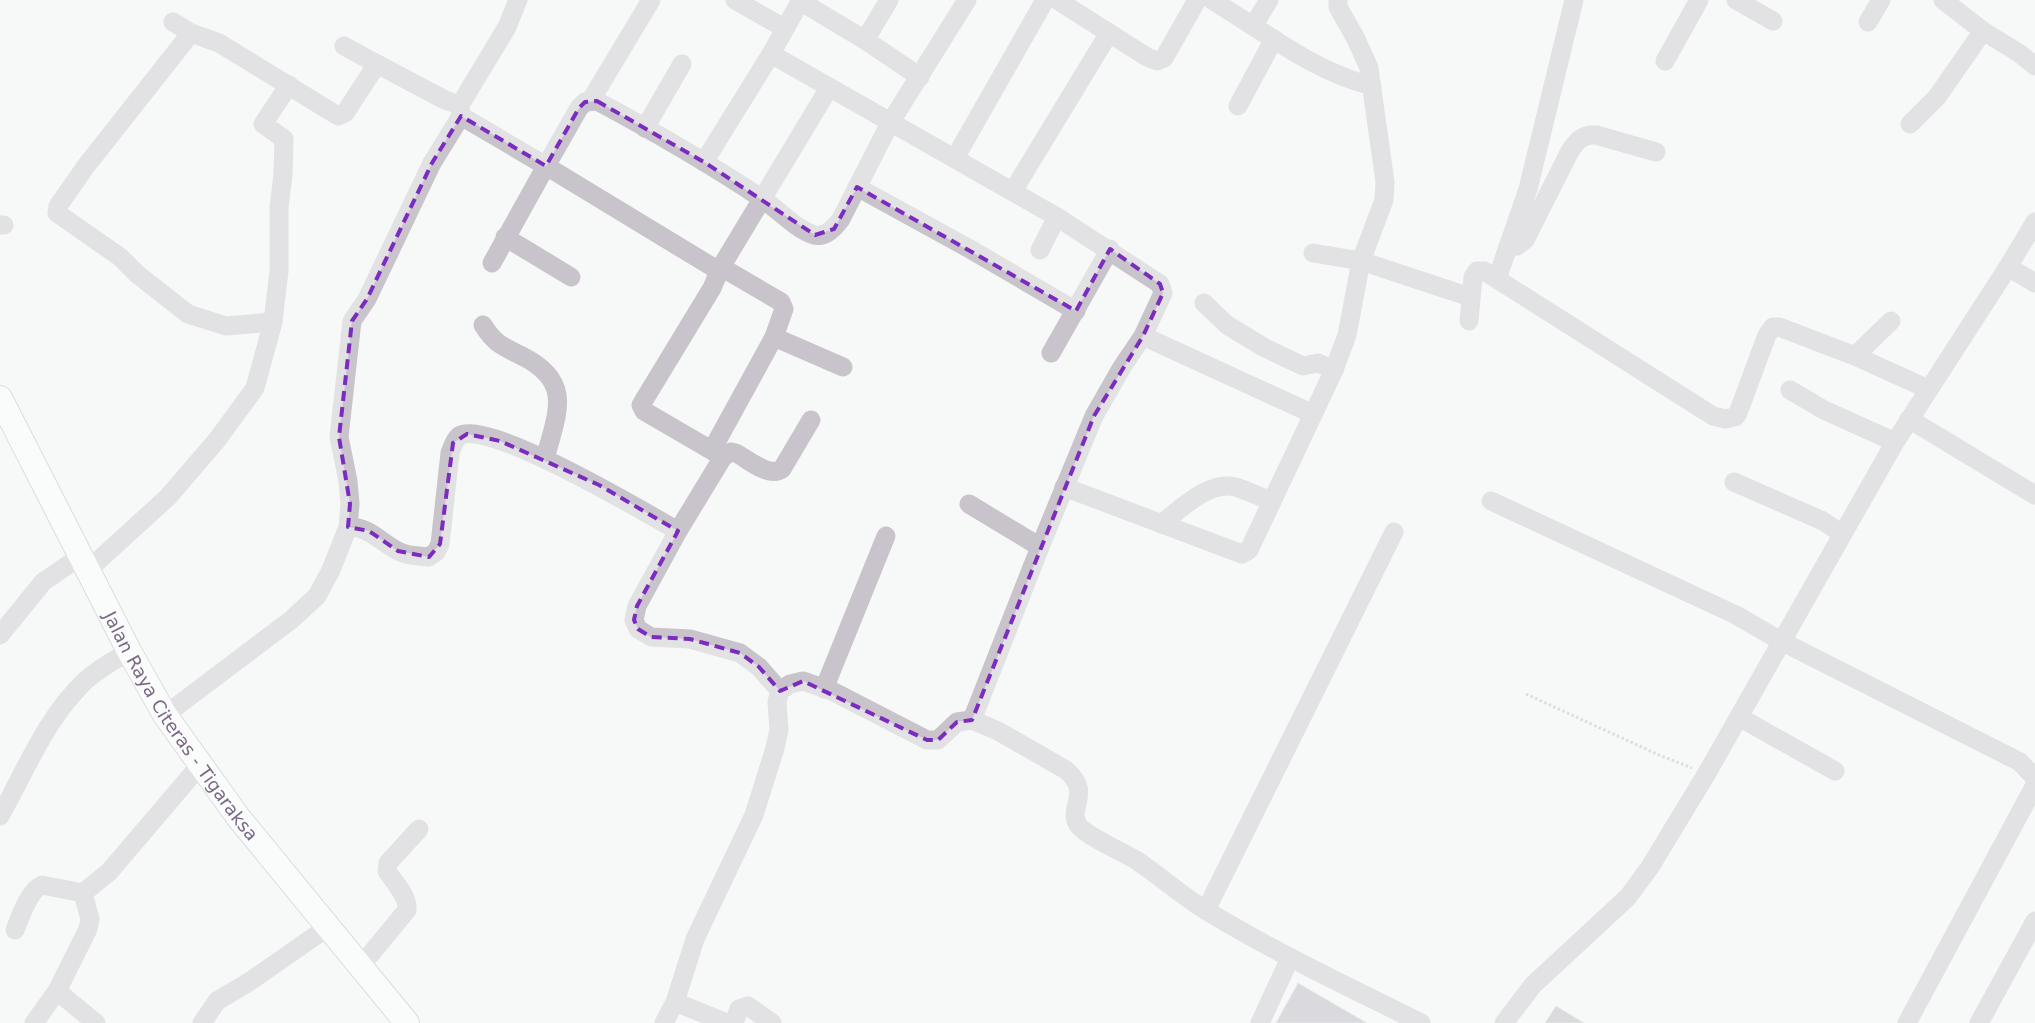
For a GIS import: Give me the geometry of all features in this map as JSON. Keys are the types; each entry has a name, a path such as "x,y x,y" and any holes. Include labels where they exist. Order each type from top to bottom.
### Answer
{"main road":[{"name":"Jalan Raya Citeras - Tigaraksa","path":"0,398 129,651 165,715 238,817 407,1023"}],"street":[{"path":"165,715 291,620 316,596 331,570 348,527 350,504 348,481 339,437 352,321 367,299 432,164 507,27 518,0"},
{"path":"507,27 530,0"},
{"path":"591,100 651,0"},
{"path":"735,0 784,28"},
{"path":"704,162 771,54 801,0 920,77"},
{"path":"865,40 889,0"},
{"path":"492,263 579,108 585,102 591,100 598,101 704,162 763,199 795,224 815,235 824,235 834,228 841,218 890,123 967,0"},
{"path":"955,158 1045,0"},
{"path":"1057,0 1152,60 1161,60 1176,39 1197,0"},
{"path":"1212,0 1325,70 1354,82 1372,86"},
{"path":"1253,26 1269,0"},
{"path":"1064,487 1242,554 1249,550 1334,370 1347,335 1361,261 1384,200 1385,182 1367,61 1338,8 1338,0"},
{"path":"1497,280 1528,189 1574,0"},
{"path":"1664,61 1698,0"},
{"path":"1736,0 1773,21"},
{"path":"1868,22 1881,0"},
{"path":"1943,0 1965,7 1983,31 2019,53 2035,66"},
{"path":"173,22 192,33 219,43 335,115 345,114 376,64"},
{"path":"1910,124 1937,97 1983,31"},
{"path":"192,33 86,166 56,209 57,213 120,257 137,274 188,314 226,326 274,322"},
{"path":"1013,191 1109,33"},
{"path":"1238,106 1274,39"},
{"path":"344,46 445,100 546,166 783,305 783,314 774,337 678,531 637,606 634,620 638,630 651,637 690,639 740,653 759,667 780,691"},
{"path":"771,54 1013,191 1110,249 1160,284 1163,293 1143,336 1122,367 1094,416 972,720"},
{"path":"645,128 682,64"},
{"path":"3,625 43,582 84,563 168,497 217,440 255,388 274,322 278,271 278,208 283,174 284,139 263,124 289,85"},
{"path":"811,420 782,469 777,472 769,472 736,453 717,453 644,412 641,405 829,88"},
{"path":"1508,247 1517,246 1525,240 1570,151 1582,137 1587,134 1596,135 1656,152"},
{"path":"857,187 970,249 1076,311"},
{"path":"1040,250 1057,217"},
{"path":"1504,1023 1533,985 1628,897 1650,867 1707,773 1895,442 2035,222"},
{"path":"505,237 571,278"},
{"path":"1051,353 1110,249"},
{"path":"1313,253 1361,261 1470,296"},
{"path":"2008,267 2035,283"},
{"path":"1469,322 1473,277 1477,271 1484,272 1713,416 1731,419 1738,413 1767,335 1772,327 1779,327 1855,356 1928,389"},
{"path":"1204,303 1226,325 1265,348 1303,366 1318,363 1334,370"},
{"path":"1855,356 1891,321"},
{"path":"483,325 497,344 536,363 550,376 558,392 556,418 545,459"},
{"path":"1143,336 1313,414"},
{"path":"774,337 843,367"},
{"path":"1790,390 1824,410 1895,442"},
{"path":"1910,419 2035,495"},
{"path":"348,527 369,531 398,551 430,557 436,552 440,544 450,453 453,443 459,436 468,434 500,441 545,459 599,485 678,531"},
{"path":"1734,482 1823,521 1842,534"},
{"path":"1161,524 1193,499 1209,490 1222,486 1234,487 1272,501"},
{"path":"1491,501 1736,615 1782,641 2020,762 2035,778"},
{"path":"969,504 1040,547"},
{"path":"1206,910 1394,532"},
{"path":"824,689 886,536"},
{"path":"0,816 31,757 60,710 86,680 129,651"},
{"path":"664,1023 675,1002 695,939 754,815 763,790 779,730 777,702 780,691 790,684 803,681 824,689 927,740 938,740 957,722 972,720 998,731 1066,770 1075,778 1080,788 1076,815 1078,825 1093,836 1134,859 1206,910 1290,958 1421,1023"},
{"path":"1739,717 1835,771"},
{"path":"15,930 32,893 38,887 42,885 83,893 110,872 201,764"},
{"path":"1907,1023 2035,785"},
{"path":"360,967 407,910 408,904 386,868 388,863 419,829"},
{"path":"34,1023 56,991 88,929 90,919 83,893"},
{"path":"1979,1023 2035,921"},
{"path":"202,1023 217,1000 249,982 328,927"},
{"path":"1260,1023 1290,958"},
{"path":"56,991 96,1023"},
{"path":"675,1002 727,1023"},
{"path":"734,1023 739,1010 748,1006 772,1023"}],"path":[{"path":"1526,694 1659,756 1707,773"}],"highlighted area":[{"path":"597,101 704,162 815,235 834,229 857,187 1076,311 1110,249 1160,284 1163,293 1143,336 1094,416 972,720 957,722 938,740 927,740 803,681 780,691 759,667 740,653 690,639 651,637 638,629 634,620 637,606 678,531 599,485 500,441 467,434 453,443 440,544 429,557 398,551 369,531 348,527 350,504 339,437 352,321 367,299 432,163 461,116 546,166 579,108 585,102"}],"building":[{"path":"1298,983 1367,1023 1276,1023"},
{"path":"1556,1006 1584,1023 1545,1023"}]}
